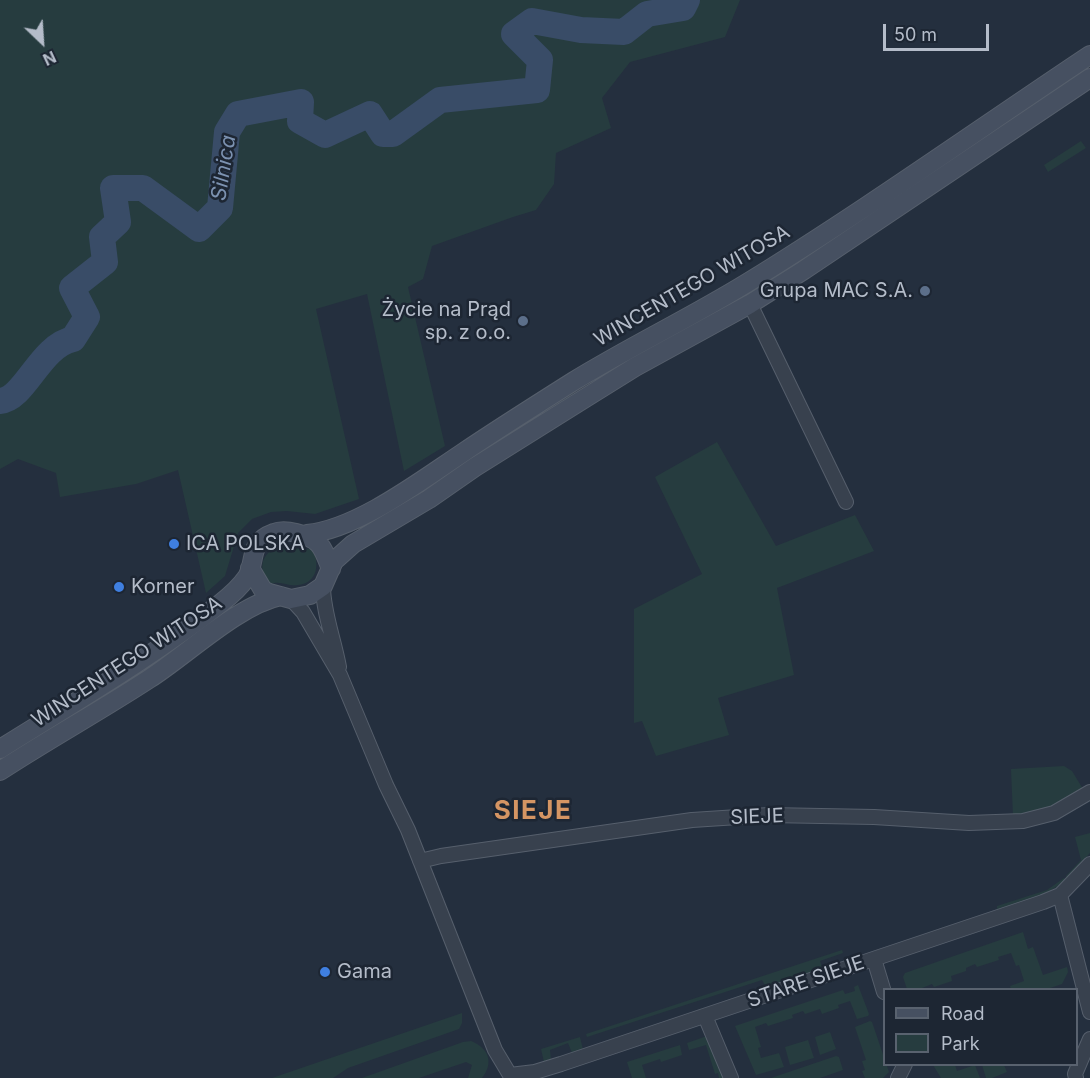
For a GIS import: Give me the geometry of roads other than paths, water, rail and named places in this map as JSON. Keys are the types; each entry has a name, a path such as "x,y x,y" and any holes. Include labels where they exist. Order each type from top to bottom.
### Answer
{"main road":[{"name":"WINCENTEGO WITOSA","path":"307,534 320,533 334,528 379,506 419,483 575,381 749,282 859,211 1090,55"},
{"path":"327,577 318,542 307,534 282,531 272,533 256,546 252,554 250,568 263,590 286,597 310,595 327,577 340,554 353,544 429,499 501,450 635,367 750,304 863,232 1090,78"},
{"name":"WINCENTEGO WITOSA","path":"0,749 174,639 231,594 247,577 250,568"},
{"name":"WINCENTEGO WITOSA","path":"0,771 149,679 244,612 267,599 286,597"}],"street":[{"path":"750,304 846,502"},
{"path":"327,577 323,602 334,640 340,675"},
{"path":"286,597 303,612 340,675 381,775 408,830 420,861"},
{"name":"SIEJE","path":"420,861 441,856 692,820 769,815 874,817 969,823 1023,821 1054,813 1090,792"},
{"name":"STARE SIEJE","path":"420,861 495,1050 510,1075 535,1072 561,1064 1060,895 1090,864"},
{"path":"1060,895 1090,1012"},
{"path":"874,959 884,988"},
{"path":"705,1016 731,1078"},
{"path":"1076,1078 1075,1074 1090,1039"},
{"path":"561,1064 566,1078"}],"waterway":[{"name":"Silnica","path":"0,401 9,398 17,391 51,351 73,339 87,317 72,288 105,262 102,237 118,222 113,188 143,188 199,229 220,208 227,132 238,114 301,102 300,121 325,135 370,114 383,134 393,134 440,100 537,90 540,60 514,34 532,21 581,30 624,32 647,14 683,8 687,0"}],"place":[{"name":"Grupa MAC S.A.","path":"925,291"},
{"name":"Życie na Prąd sp. z o.o.","path":"523,321"},
{"name":"ICA POLSKA","path":"174,544"},
{"name":"Korner","path":"119,587"},
{"name":"Gama","path":"325,972"}],"district":[{"name":"SIEJE","path":"533,811"}]}
